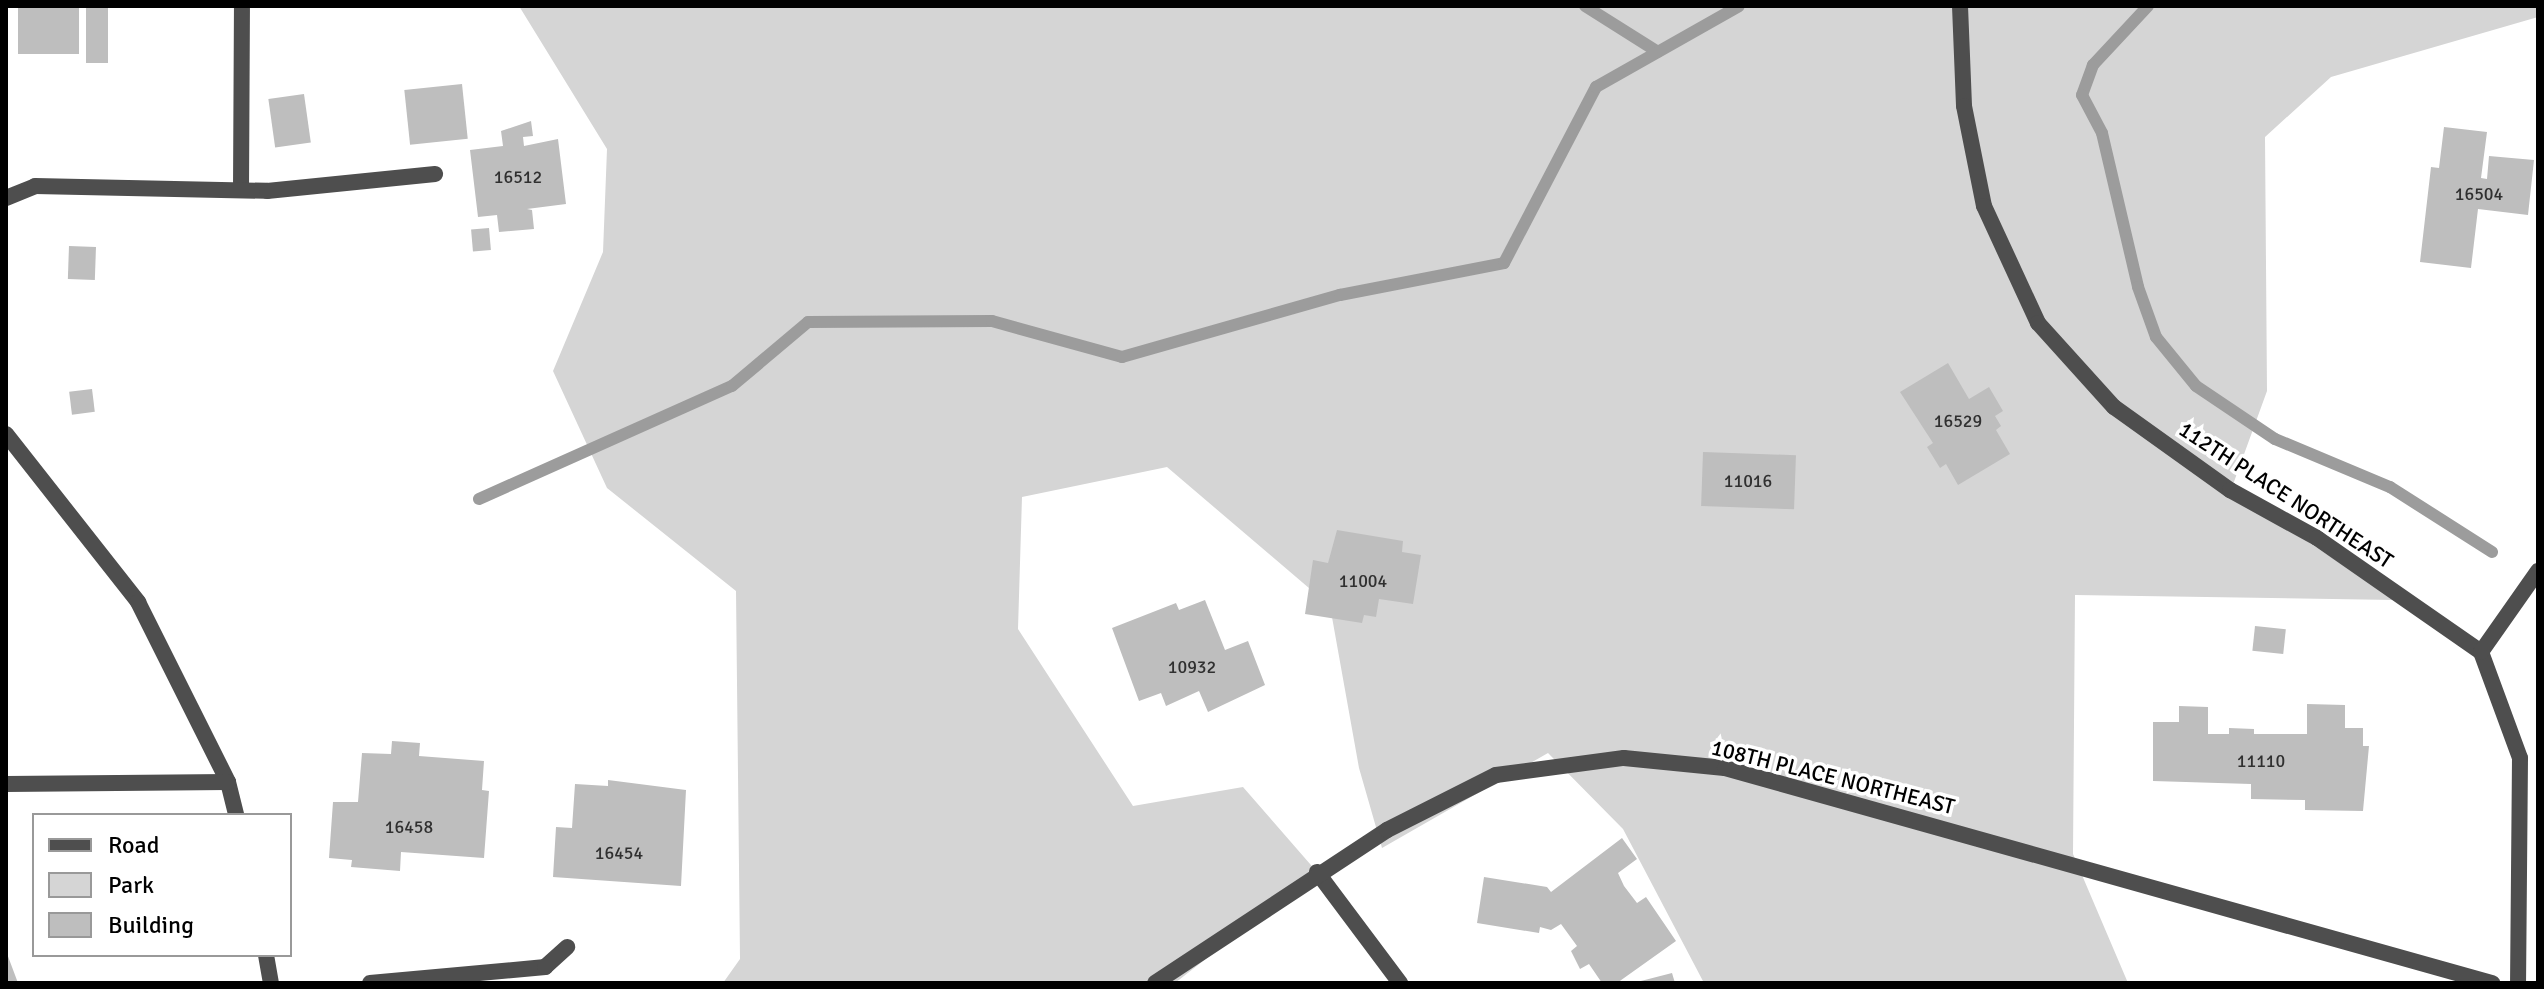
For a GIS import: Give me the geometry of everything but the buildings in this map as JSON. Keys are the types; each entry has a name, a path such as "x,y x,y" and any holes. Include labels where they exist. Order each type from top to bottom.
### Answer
{"street":[{"path":"241,190 242,6"},
{"name":"112TH PLACE NORTHEAST","path":"1960,6 1964,106 1984,206 2038,323 2114,407 2230,490 2317,538 2481,652"},
{"path":"6,198 35,186 241,190 435,174"},
{"path":"6,434 138,602 228,782 236,813"},
{"path":"2518,983 2520,758 2481,652 2538,571"},
{"name":"108TH PLACE NORTHEAST","path":"1155,983 1317,872 1387,830 1496,775 1624,758 1725,768 2492,983"},
{"path":"6,784 228,782"},
{"path":"1317,872 1400,983"},
{"path":"370,983 545,967 567,947"},
{"path":"266,957 271,983"}],"green space":[{"path":"519,6 2538,6 2538,17 2331,77 2265,137 2267,391 2231,490 2395,600 2075,595 2073,854 2128,983 1704,983 1623,829 1548,753 1382,848 1359,768 1330,606 1167,467 1022,497 1018,629 1133,806 1243,787 1317,872 1175,983 723,983 740,959 736,591 607,488 553,371 603,252 607,149"}],"waterway":[{"path":"1585,6 1658,52"},
{"path":"479,499 732,386 808,322 992,321 1122,357 1340,295 1504,263 1596,87 1739,6"},
{"path":"2148,6 2093,65 2082,95 2102,133 2138,287 2156,337 2196,386 2275,439 2390,487 2492,552"}]}
